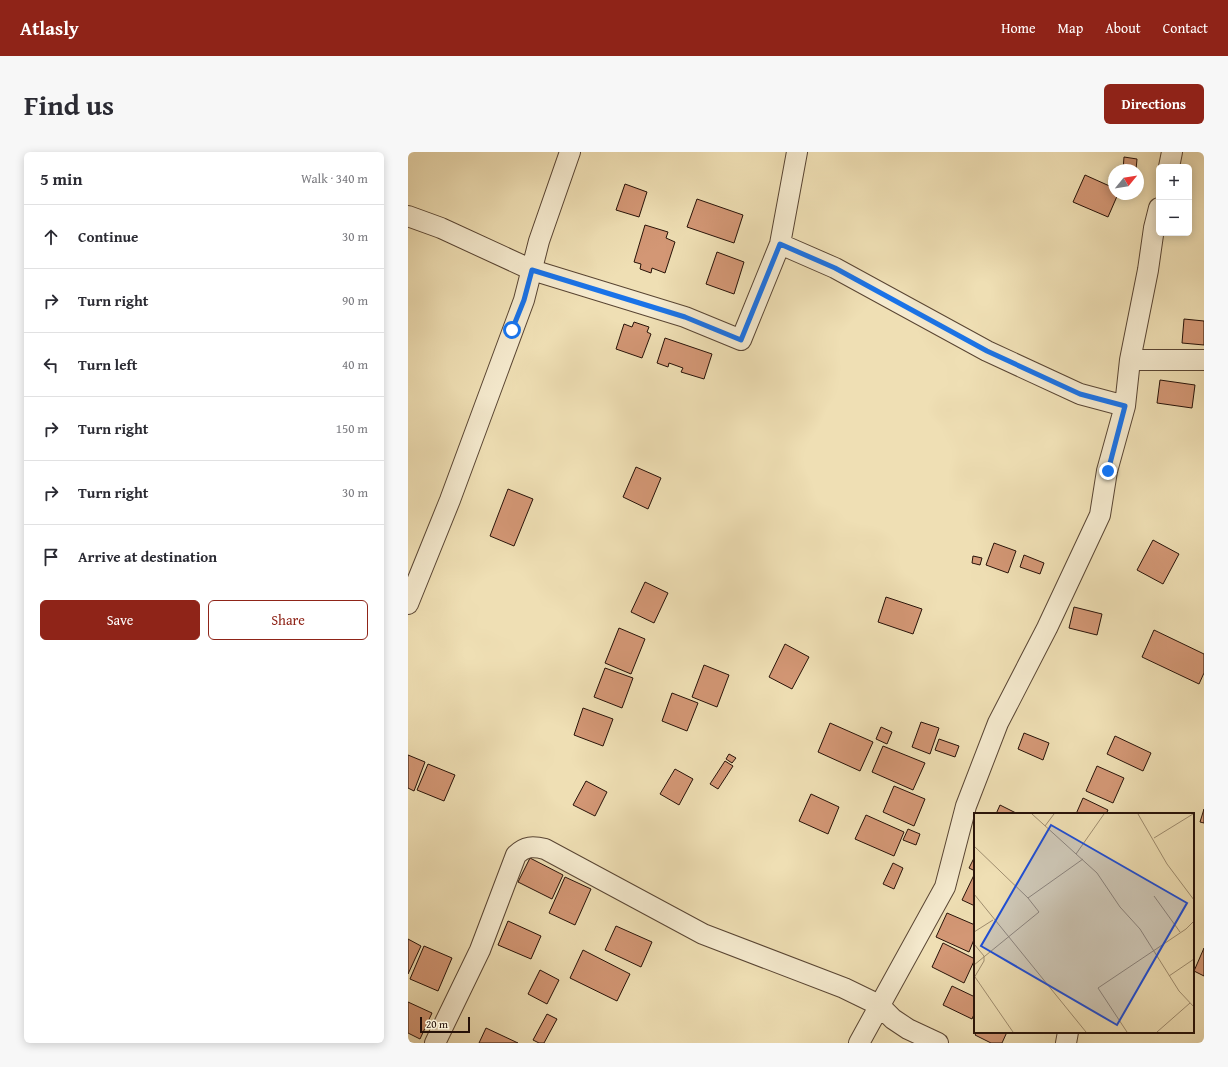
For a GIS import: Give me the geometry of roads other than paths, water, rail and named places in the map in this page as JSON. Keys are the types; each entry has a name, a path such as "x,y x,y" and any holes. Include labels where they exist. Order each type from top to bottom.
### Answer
{"street":[{"path":"408,604 450,500 524,300 539,241 570,152"},
{"path":"408,216 441,228 532,270 685,317 741,340 780,244 797,152"},
{"path":"1170,164 1172,152"},
{"path":"859,1043 945,887 966,806 998,723 1047,628 1100,515 1108,471 1125,406 1130,360 1148,270 1156,220"},
{"path":"780,244 835,268 987,351 1080,394 1125,406"},
{"path":"1130,360 1204,360"},
{"path":"436,1043 480,950 516,855 522,849 533,846 545,849 703,934 844,988 879,1005 893,1020 938,1043"},
{"path":"1066,1043 1068,1033"}]}
